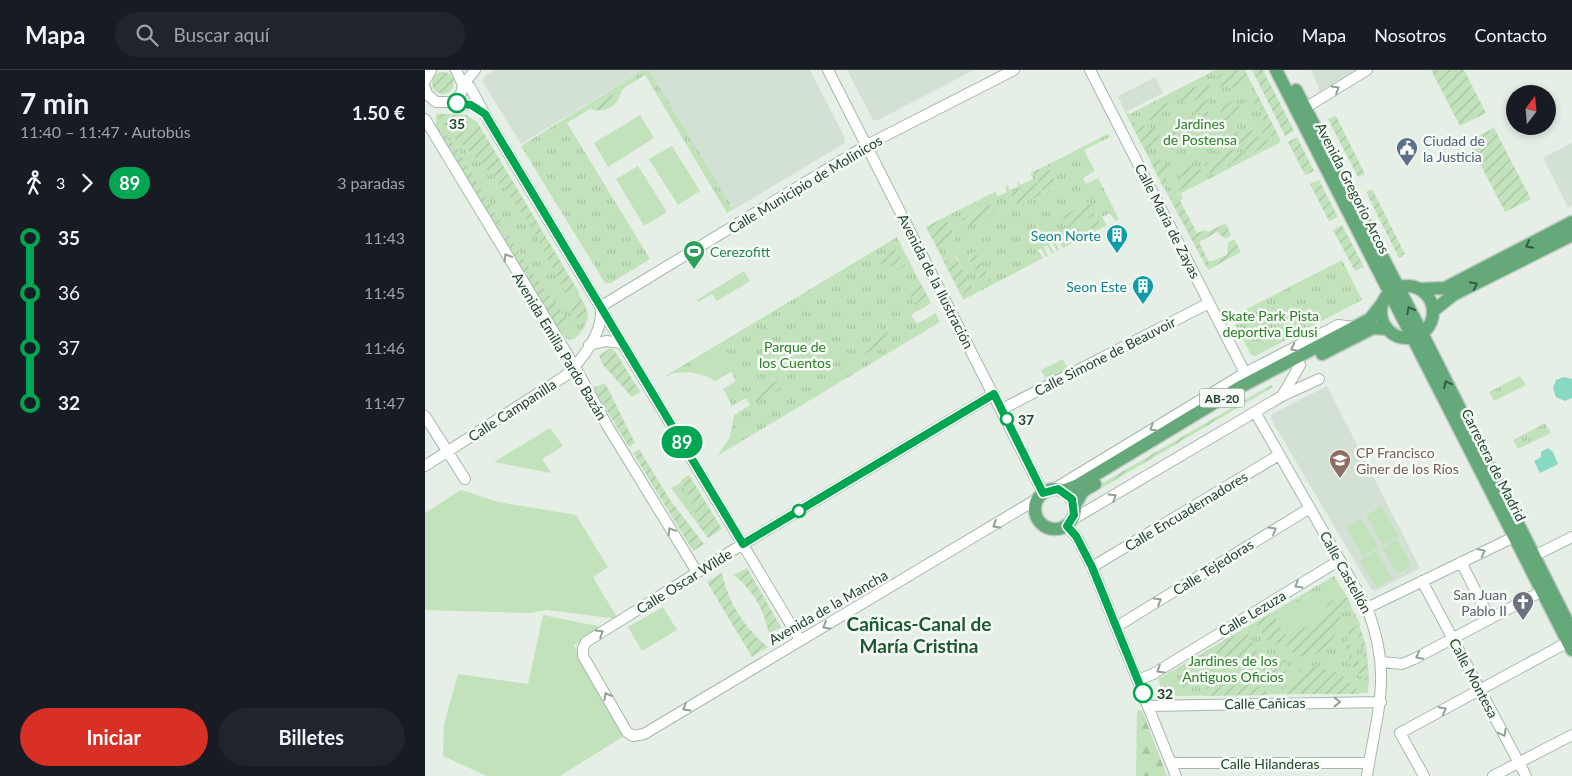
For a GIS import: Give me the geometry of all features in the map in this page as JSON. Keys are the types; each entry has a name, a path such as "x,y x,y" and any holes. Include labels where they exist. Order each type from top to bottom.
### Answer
{"main road":[{"name":"Avenida Gregorio Arcos","path":"1276,70 1394,289"},
{"name":"Avenida Gregorio Arcos","path":"1286,70 1394,289"},
{"name":"Avenida Gregorio Arcos","path":"1290,98 1305,108"},
{"path":"1433,311 1453,296 1572,222"},
{"path":"1394,289 1409,286 1421,289 1445,288 1572,234"},
{"name":"Avenida de la Mancha","path":"1049,493 1078,485 1242,386 1370,319 1394,289"},
{"name":"Carretera de Madrid","path":"1394,289 1535,556 1571,641"},
{"path":"1381,305 1381,318 1387,329 1394,335 1418,335 1430,323 1433,311 1430,298 1421,289"},
{"name":"AB-20","path":"1075,505 1083,491 1236,399 1373,328 1387,329"},
{"name":"Carretera de Madrid","path":"1418,335 1514,537 1571,641"},
{"path":"1049,493 1072,499 1075,505 1074,515 1069,524 1054,529 1039,522 1035,507 1049,493"}],"street":[{"path":"431,70 425,88 431,99 441,104"},
{"path":"457,70 463,85"},
{"path":"452,102 461,94 463,85 475,70"},
{"name":"Avenida de la Ilustración","path":"828,70 994,394 1049,493"},
{"name":"Calle Municipio de Molinicos","path":"601,308 867,145 1014,70"},
{"name":"Calle María de Zayas","path":"1090,70 1245,373"},
{"path":"1305,108 1367,70"},
{"path":"463,85 470,87 475,93 483,111 800,640"},
{"path":"425,104 452,102 471,105 483,111"},
{"name":"Avenida Emilia Pardo Bazán","path":"425,119 575,367 607,426 697,572"},
{"name":"Calle Simone de Beauvoir","path":"1002,409 1209,304"},
{"name":"Calle Campanilla","path":"425,466 565,376 575,367 599,327 601,308"},
{"name":"Avenida de la Mancha","path":"633,736 644,734 1049,493 1245,373 1338,325 1354,327"},
{"path":"589,345 605,341 621,342"},
{"path":"1282,396 1300,365"},
{"path":"1176,776 1092,567 1069,524 1282,396 1319,379"},
{"name":"Calle Oscar Wilde","path":"633,736 627,732 583,656 583,648 586,642 743,544 994,394"},
{"name":"Calle Castellón","path":"1255,412 1367,608 1373,623 1382,662 1381,702 1367,776"},
{"path":"425,416 465,479"},
{"name":"Calle Encuadernadores","path":"1092,567 1279,455"},
{"name":"Calle Tejedoras","path":"1117,627 1310,508"},
{"path":"1367,608 1514,537"},
{"path":"1535,556 1572,537"},
{"name":"Calle Lezuza","path":"1138,680 1153,674 1340,560"},
{"path":"1461,562 1490,619"},
{"name":"Calle Montesa","path":"1422,580 1526,776"},
{"path":"1382,662 1402,664 1542,591"},
{"path":"1424,776 1400,733 1571,641"},
{"name":"Calle Cañicas","path":"1149,706 1381,702"},
{"path":"1493,776 1572,735"},
{"name":"Calle Hilanderas","path":"1171,763 1369,763"}],"shaded area":[{"path":"495,70 643,70 521,144 482,81 485,76"},
{"path":"649,70 810,70 845,138 845,143 733,210"},
{"path":"847,70 974,70 878,120 873,120"},
{"path":"1311,70 1356,70 1320,91"},
{"path":"1155,77 1163,93 1125,112 1118,96"},
{"path":"1572,143 1572,205 1568,207 1543,158"},
{"path":"1564,377 1572,379 1572,398 1565,401 1556,397 1553,388 1556,380"},
{"name":"CP Francisco Giner de los Ríos","path":"1327,386 1420,568 1376,591 1371,589 1271,419 1272,414"},
{"path":"1548,448 1553,452 1558,464 1540,473 1534,461 1541,457 1541,452"}],"green space":[{"path":"643,70 649,70 733,209 727,213 645,75 567,123 650,259 611,283 605,283 521,146"},
{"name":"Jardines de Postensa","path":"1215,70 1245,70 1281,142 1170,199 1125,112 1130,114"},
{"path":"1231,70 1245,70 1250,81 1236,88 1224,85 1216,89 1217,76"},
{"path":"1252,70 1263,70 1294,131 1285,136"},
{"path":"1431,70 1464,70 1486,113 1460,126"},
{"path":"443,72 453,79 454,83 447,93 443,94 433,87 432,83 439,73"},
{"path":"1210,80 1209,93 1193,101 1183,102 1179,96"},
{"path":"622,89 618,100 611,107 601,110 590,109"},
{"path":"1257,94 1280,139 1259,132 1256,127 1263,122 1262,111 1253,103 1246,107 1243,102"},
{"path":"1209,99 1207,125 1197,130 1190,117 1195,114 1196,106"},
{"path":"1236,99 1241,109 1230,115 1229,124 1224,127 1220,119 1221,106"},
{"path":"1172,100 1176,105 1162,112 1160,123 1141,117"},
{"path":"436,114 466,115 477,122 578,291 586,308 588,318 581,332 575,338 567,339 559,331 436,126"},
{"path":"436,114 466,115 471,119 449,131"},
{"path":"640,115 654,138 608,167 594,143"},
{"path":"1336,116 1365,174 1358,177 1328,119"},
{"path":"1184,120 1191,133 1191,142 1183,145 1165,141 1166,130"},
{"path":"1130,121 1160,131 1159,143 1145,150"},
{"path":"477,122 578,291 567,298 533,230 520,210 491,173 454,137"},
{"path":"436,126 459,151 503,227 499,229"},
{"path":"1494,128 1531,199 1505,212 1468,141"},
{"path":"1251,129 1256,136 1273,142 1254,152 1225,142 1226,133 1232,130 1241,133"},
{"path":"1108,134 1110,137 1084,150 1095,171 1083,178 1086,184 1098,178 1119,219 1115,221 1110,213 1102,217 1107,225 1102,228 1098,220 1071,233 1075,242 1063,248 1057,239 1055,241 1059,250 1057,251 1052,242 1049,244 1054,253 1052,254 1047,245 1044,247 1048,256 1046,257 1041,248 1038,250 1043,258 963,300 961,295 972,289 956,256 944,262 937,248 956,239 945,217 995,192 998,196 1007,192 1005,187 1007,185 1010,190 1018,187 1017,180 1020,185 1033,179 1031,173 1033,172 1044,193 1058,186 1047,165"},
{"path":"1297,137 1314,171 1305,175 1288,142"},
{"path":"672,146 700,191 678,205 649,159"},
{"path":"1225,148 1248,155 1210,174 1204,164 1216,158 1217,152"},
{"path":"1157,157 1169,167 1164,189 1150,161"},
{"path":"1047,165 1058,186 1044,193 1033,172"},
{"path":"638,166 667,212 644,226 616,179"},
{"path":"1193,166 1199,167 1204,178 1176,192 1181,170"},
{"path":"1319,180 1338,217 1329,221 1310,184"},
{"path":"1035,181 1042,194 1018,206 1011,193"},
{"path":"1372,189 1405,254 1399,258 1366,192"},
{"path":"1181,194 1183,198 1180,201 1197,233 1206,230 1208,232 1226,223 1231,235 1226,239 1217,232 1199,242 1209,262 1227,255 1228,243 1234,239 1241,252 1208,270 1170,199"},
{"path":"1089,202 1095,215 1068,229 1062,216"},
{"path":"990,204 995,213 966,227 962,219"},
{"path":"945,217 956,239 937,248 926,227"},
{"path":"1098,219 1102,228 1075,242 1070,233"},
{"path":"1342,225 1364,267 1355,271 1333,230"},
{"path":"507,233 529,268 571,324 559,331 503,236"},
{"name":"Parque de los Cuentos","path":"897,237 920,283 908,290 918,308 930,301 931,303 911,315 917,324 936,313 940,322 717,456 730,437 734,415 750,405 746,398 732,406 723,389 736,381 731,372 715,381 706,376 727,364 721,354 690,372 673,373 662,378"},
{"path":"896,249 905,266 895,272 891,266 884,270 878,259"},
{"path":"975,251 991,280 983,284 967,255"},
{"path":"955,256 973,289 961,295 944,262"},
{"name":"Skate Park Pista deportiva Edusi","path":"1342,260 1362,300 1255,356 1251,355 1231,317"},
{"path":"744,271 750,281 717,301 712,294 698,302 697,300"},
{"path":"920,282 930,301 918,308 907,290"},
{"path":"580,298 587,311 583,327 568,306"},
{"path":"886,330 892,339 858,358 856,354 877,342 875,337"},
{"path":"611,348 615,351 640,392 632,397 603,365 599,355"},
{"path":"721,354 727,364 706,376 690,372"},
{"path":"1063,359 1068,370 1047,381 1041,370"},
{"path":"1520,376 1526,385 1494,401 1489,392"},
{"path":"778,380 782,387 756,402 752,395"},
{"path":"605,383 635,443 629,447 593,388"},
{"path":"1271,385 1273,387 1083,499 1089,491"},
{"path":"1545,423 1551,433 1518,449 1513,440"},
{"path":"550,428 563,446 542,459 551,473 494,462"},
{"path":"639,449 670,500 704,544 693,551 633,453"},
{"path":"689,475 722,529 708,538 703,531 681,480"},
{"path":"682,482 702,525 703,531 671,488"},
{"path":"461,490 498,502 576,515 608,567 593,577 618,619 547,610 531,613 425,610 425,513"},
{"path":"1381,506 1399,536 1383,544 1366,516"},
{"path":"1361,519 1378,547 1363,556 1346,527"},
{"path":"1397,539 1412,565 1397,574 1382,548"},
{"path":"1376,551 1392,578 1377,588 1360,561"},
{"path":"747,568 781,627 769,634 757,601 747,587 733,575"},
{"path":"722,573 733,605 752,632 768,647 752,657 707,582"},
{"name":"Jardines de los Antiguos Oficios","path":"1334,576 1341,587 1322,598 1312,594 1275,617 1288,638 1325,615 1327,604 1345,593 1361,630 1367,652 1369,678 1368,693 1178,696 1162,691 1158,679","holes":["1276,655 1284,659 1287,668 1273,679 1265,674 1264,661 1268,657"]},
{"path":"1341,587 1345,593 1327,604 1325,615 1288,638 1275,617 1313,594 1322,598"},
{"path":"1345,593 1351,605 1342,610 1333,642 1325,646 1321,653 1297,657 1285,644 1268,642 1255,623 1272,613 1288,638 1325,615 1327,604"},
{"path":"663,607 677,630 642,651 628,627"},
{"path":"1355,612 1357,620 1350,644 1353,661 1364,661 1357,627 1359,625 1366,646 1369,685 1348,662 1349,653 1345,646"},
{"path":"543,615 602,627 574,645 624,736 560,776 487,776 443,756 444,724 458,674 528,684"},
{"path":"1245,630 1257,650 1250,664 1206,670 1198,657"},
{"path":"1275,655 1284,658 1287,667 1284,676 1275,679 1266,676 1263,667 1266,658"},
{"path":"1322,666 1330,672 1339,672 1360,694 1278,694 1294,682 1300,669"},
{"path":"1187,671 1193,674 1196,680 1193,686 1187,689 1181,686 1178,680 1181,674"},
{"path":"1251,678 1256,686 1266,691 1267,695 1203,696 1208,684"},
{"path":"1142,710 1167,776 1136,776 1137,711"}],"bus line":[{"name":"89","path":"457,103 471,105 485,114 743,544 994,394 1043,493 1058,489 1068,494 1075,505 1074,515 1067,526 1076,536 1092,567 1143,693"}],"place":[{"name":"35","path":"457,103"},
{"name":"Ciudad de la Justicia","path":"1407,167"},
{"name":"Seon Norte","path":"1117,254"},
{"name":"Cerezofitt","path":"694,270"},
{"name":"Seon Este","path":"1143,305"},
{"name":"37","path":"1007,419"},
{"name":"CP Francisco Giner de los Ríos","path":"1340,479"},
{"name":"San Juan Pablo II","path":"1523,621"},
{"name":"32","path":"1143,693"}],"district":[{"name":"Cañicas-Canal de María Cristina","path":"919,634"}]}
